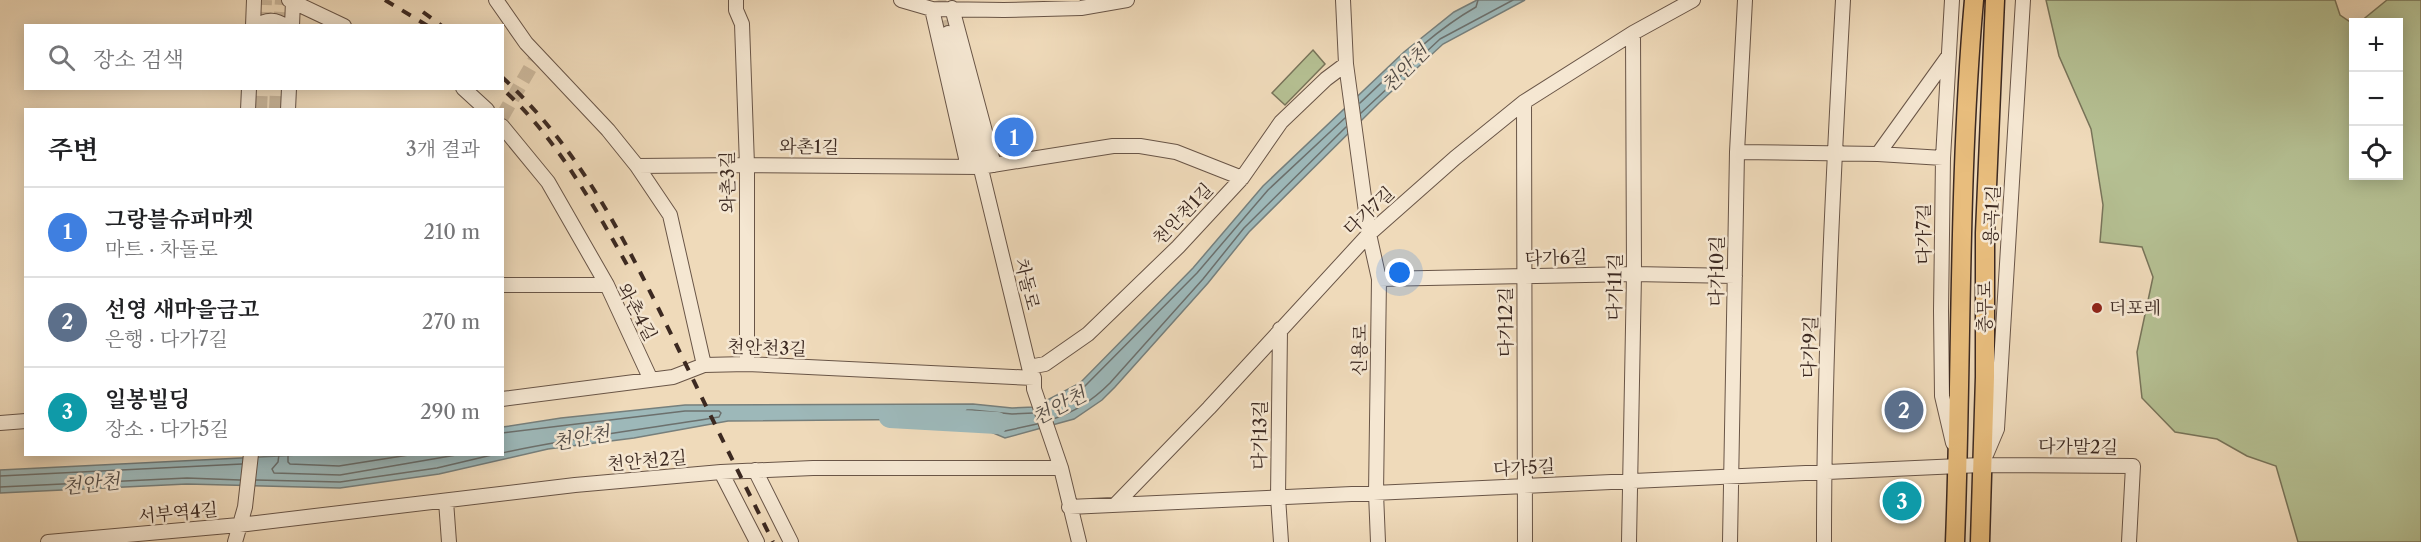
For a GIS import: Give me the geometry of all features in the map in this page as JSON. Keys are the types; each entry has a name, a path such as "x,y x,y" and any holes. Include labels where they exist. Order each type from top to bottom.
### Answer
{"main road":[{"name":"충무로","path":"1956,542 1963,178 1967,73 1974,0"},
{"name":"충무로","path":"1980,542 1985,377 1985,233 1995,0"}],"street":[{"path":"253,24 254,0"},
{"path":"496,0 526,43 608,130 637,166 670,215 704,365"},
{"name":"와촌3길","path":"736,0 736,10 742,24 747,165 747,364"},
{"path":"901,0 932,9 1004,10 1081,8 1127,0"},
{"name":"신용로","path":"1343,0 1346,64 1369,234 1379,279 1376,493 1378,542"},
{"name":"다가7길","path":"1116,504 1209,408 1369,234 1455,158 1524,102 1633,33 1693,0"},
{"name":"다가10길","path":"1730,542 1737,152 1745,0"},
{"name":"다가9길","path":"1824,542 1824,472 1834,154 1843,0"},
{"name":"다가7길","path":"1952,0 1943,158 1942,396 1958,466"},
{"name":"용곡1길","path":"1981,465 1997,429 2023,0"},
{"path":"292,24 291,1 340,24"},
{"path":"952,8 994,165"},
{"path":"932,9 974,167"},
{"path":"263,24 270,20 282,24"},
{"name":"차돌로","path":"948,33 974,167 1032,378 1061,468 1079,542"},
{"name":"다가11길","path":"1629,542 1634,274 1633,33"},
{"path":"1878,154 1947,57"},
{"name":"천안천1길","path":"1032,378 1045,364 1089,334 1178,246 1242,178 1281,122 1326,79 1346,64"},
{"path":"248,108 249,90"},
{"path":"288,108 289,90"},
{"path":"466,90 485,108"},
{"name":"다가12길","path":"1524,102 1525,542"},
{"path":"504,128 548,182 607,285"},
{"name":"와촌1길","path":"637,166 974,167 1113,146 1140,146 1176,152 1242,178"},
{"path":"1737,152 1878,154 1943,158"},
{"name":"다가6길","path":"1379,279 1634,274 1735,276"},
{"name":"와촌4길","path":"504,281 607,285 651,380"},
{"name":"다가13길","path":"1280,329 1278,497 1281,542"},
{"name":"천안천3길","path":"504,399 673,377 704,365 747,364 1032,378"},
{"path":"0,423 24,421"},
{"path":"235,542 245,507 251,456"},
{"name":"다가5길","path":"1069,507 1981,465"},
{"name":"다가말2길","path":"1981,465 2133,466 2129,542"},
{"name":"천안천2길","path":"239,525 575,485 721,472 813,468 1061,468"},
{"path":"755,470 791,542"},
{"path":"721,472 757,542"},
{"path":"446,501 449,542"},
{"name":"서부역4길","path":"48,542 239,525"},
{"path":"157,542 170,532"}],"green space":[{"path":"2046,0 2335,0 2340,15 2349,21 2349,180 2403,180 2403,18 2365,18 2387,0 2421,0 2421,542 2298,542 2276,466 2247,456 2217,439 2175,432 2142,398 2137,352 2153,277 2142,247 2100,242 2103,205 2091,129 2059,56"},
{"path":"1313,50 1325,64 1285,105 1272,93"}],"water":[{"path":"1477,0 1525,0 1443,44 1379,103 1249,232 1208,283 1115,387 1102,400 1074,419 1005,438 960,419 728,421 634,438 548,449 439,474 340,488 187,484 0,493 0,470 279,456 504,456 504,427 561,418 685,405 973,404 1012,408 1034,407 1080,383 1193,268 1263,186 1404,52 1454,12"}],"waterway":[{"name":"천안천","path":"890,417 997,423"}],"tunnel":[{"path":"264,24 265,0"},
{"path":"280,24 282,0"},
{"path":"939,0 948,33"},
{"path":"504,114 537,56"},
{"path":"260,108 261,90"},
{"path":"276,108 277,90"}],"railway":[{"path":"385,0 425,24"},
{"path":"423,12 439,24"},
{"path":"504,79 557,137 601,201 639,270 773,542"},
{"path":"507,93 544,133 560,155 590,200 631,272"}],"place":[{"name":"그랑블슈퍼마켓","path":"1014,137"},
{"name":"더포레","path":"2097,308"},
{"name":"선영 새마을금고","path":"1904,410"},
{"name":"일봉빌딩","path":"1902,501"}]}
